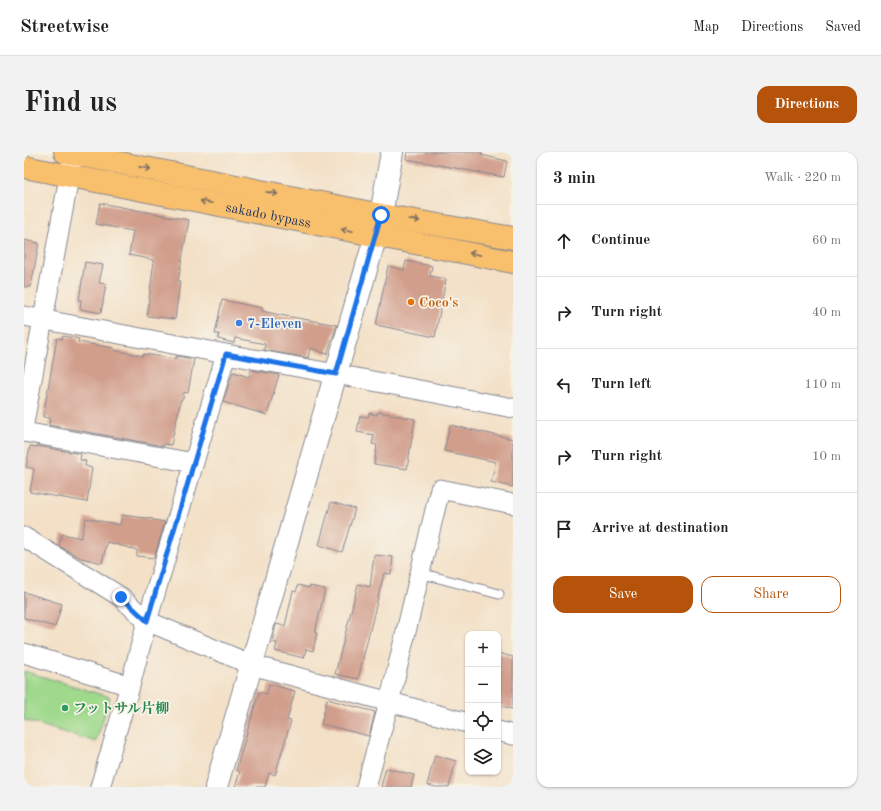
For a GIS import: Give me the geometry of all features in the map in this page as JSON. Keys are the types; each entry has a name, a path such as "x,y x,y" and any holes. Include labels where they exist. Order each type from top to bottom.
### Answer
{"highway":[{"name":"sakado bypass","path":"71,153 378,225 513,262"},
{"name":"sakado bypass","path":"24,167 70,176 378,225 513,238"}],"street":[{"path":"216,787 378,225 392,152"},
{"path":"24,423 70,176 71,153"},
{"path":"24,316 513,408"},
{"path":"100,787 130,686 147,621 226,354"},
{"path":"24,432 194,463"},
{"path":"366,787 389,703 440,489 513,504"},
{"path":"24,537 121,597 147,621 252,665 465,722"},
{"path":"24,653 130,686"},
{"path":"501,732 513,735"}],"lane":[{"path":"420,573 499,594"}],"green space":[{"name":"フットサル片柳","path":"24,671 110,697 96,742 24,720"}],"building":[{"path":"407,152 482,152 481,155 507,161 504,177 406,159"},
{"path":"100,203 189,220 178,281 180,281 175,319 147,316 154,260 129,255 133,231 96,224"},
{"path":"24,240 39,243 31,287 24,287"},
{"name":"Coco's","path":"406,261 432,266 430,276 446,279 435,337 376,325 388,266 404,270"},
{"path":"85,262 103,265 99,283 106,284 101,313 80,309 81,300 79,300"},
{"path":"222,300 262,308 262,311 280,315 337,325 327,354 310,348 308,358 264,350 265,344 235,338 234,343 218,339 219,334 215,334"},
{"path":"63,336 79,339 78,342 114,348 114,350 143,356 144,354 176,359 176,356 194,359 188,393 184,392 183,399 181,399 171,445 164,444 164,446 49,425 50,418 43,417 57,338 62,339"},
{"path":"251,370 279,375 267,415 223,402 233,372 249,377"},
{"path":"378,412 415,419 407,469 374,464 377,445 372,444 374,435 357,432 360,416 368,417 369,413 377,415"},
{"path":"450,425 513,439 513,487 491,482 496,462 444,451"},
{"path":"30,446 81,454 80,460 86,461 85,466 92,468 87,502 30,492 34,469 26,467"},
{"path":"331,502 355,509 342,552 319,545"},
{"path":"122,515 165,522 154,558 137,556 137,550 107,542 102,563 81,558 59,546 62,534 81,538 86,518 120,525"},
{"path":"374,555 393,557 391,574 384,573 358,679 335,674 358,584 370,587"},
{"path":"298,585 309,588 309,586 325,589 315,633 317,633 313,651 306,649 304,658 275,651 277,643 272,642 276,624 285,626 293,591 296,592"},
{"path":"24,592 62,604 55,627 24,618"},
{"path":"501,654 513,657 513,709 501,706"},
{"path":"269,684 295,691 287,720 291,721 275,775 269,773 265,787 235,787 240,772 236,770 259,692 267,694"},
{"path":"327,699 375,712 369,736 321,724"},
{"path":"435,755 456,761 449,787 427,785"},
{"path":"386,768 414,775 411,787 381,787"}],"place":[{"name":"Coco's","path":"411,302"},
{"name":"7-Eleven","path":"239,323"},
{"name":"フットサル片柳","path":"65,708"}],"route":[{"path":"121,597 147,621 226,354 336,374 381,215"}]}
